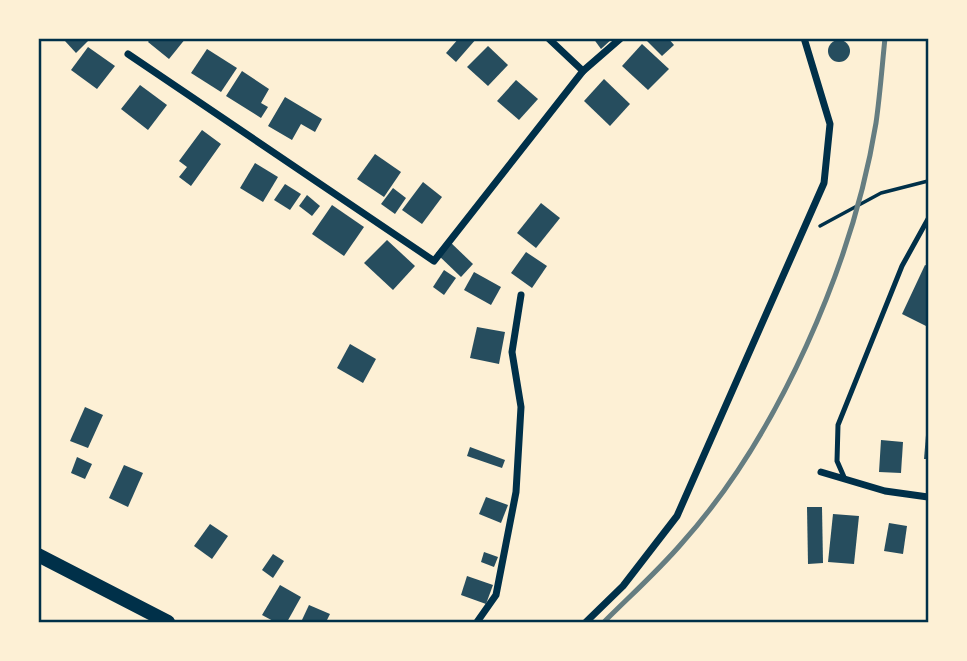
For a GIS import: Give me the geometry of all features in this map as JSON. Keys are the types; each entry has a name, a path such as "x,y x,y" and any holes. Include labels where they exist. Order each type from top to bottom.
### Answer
{"main road":[{"path":"38,555 168,622"}],"street":[{"path":"548,38 583,71"},
{"path":"128,54 434,261 583,71 621,38"},
{"path":"586,622 623,586 677,516 824,183 830,124 804,38"},
{"path":"477,622 496,595 516,492 521,407 512,352 521,295"},
{"path":"821,472 885,491 929,497"}],"lane":[{"path":"844,477 837,461 838,425 902,265 929,219"}],"path":[{"path":"800,237 881,193 929,181"}],"building":[{"path":"67,38 86,38 88,41 76,53 65,41"},
{"path":"151,38 186,38 169,59 148,42"},
{"path":"459,38 477,38 456,62 446,53"},
{"path":"593,38 613,38 601,49"},
{"path":"650,38 668,38 674,45 662,56 647,41"},
{"path":"839,40 847,43 850,51 847,59 839,62 831,59 828,51 831,43"},
{"path":"642,44 669,69 648,90 622,66"},
{"path":"488,46 508,65 488,86 467,67"},
{"path":"88,47 115,66 97,89 71,70"},
{"path":"207,49 237,68 221,92 191,73"},
{"path":"242,71 269,89 261,103 268,107 261,118 226,96"},
{"path":"604,79 630,104 610,126 584,101"},
{"path":"516,80 538,99 519,120 497,101"},
{"path":"140,85 167,105 148,130 121,109"},
{"path":"285,97 322,119 315,132 301,124 292,140 268,126"},
{"path":"202,130 221,144 191,186 179,177 187,167 179,161"},
{"path":"375,154 401,172 384,197 357,179"},
{"path":"255,163 278,177 263,202 240,188"},
{"path":"423,182 442,197 422,224 402,210"},
{"path":"285,184 301,194 290,210 274,200"},
{"path":"393,188 406,198 395,214 381,204"},
{"path":"307,195 320,206 312,216 299,206"},
{"path":"541,203 560,218 536,248 517,233"},
{"path":"332,205 364,227 344,256 312,234"},
{"path":"387,240 415,266 393,290 364,263"},
{"path":"448,240 473,264 461,277 436,253"},
{"path":"526,252 547,266 532,288 511,273"},
{"path":"925,265 928,266 928,327 902,314"},
{"path":"444,270 456,278 444,295 433,287"},
{"path":"474,272 501,287 491,305 464,290"},
{"path":"477,327 505,332 499,364 470,358"},
{"path":"350,344 376,359 363,383 337,368"},
{"path":"85,407 103,415 88,448 70,441"},
{"path":"926,435 928,459 924,459"},
{"path":"881,440 903,442 901,473 879,472"},
{"path":"470,447 505,460 502,468 467,456"},
{"path":"77,457 92,464 85,479 71,473"},
{"path":"124,465 143,473 128,507 109,498"},
{"path":"486,497 508,505 501,523 479,514"},
{"path":"807,507 822,507 823,563 808,564"},
{"path":"833,514 859,516 854,564 828,562"},
{"path":"889,523 907,526 903,554 884,551"},
{"path":"210,524 228,536 212,559 194,546"},
{"path":"484,552 498,557 494,567 481,562"},
{"path":"273,554 284,561 273,578 262,570"},
{"path":"467,576 493,585 486,604 461,595"},
{"path":"280,585 301,597 287,622 275,622 262,615"},
{"path":"309,605 330,614 326,622 301,622"}],"railway":[{"path":"604,622 673,553 717,500 750,452 780,400 806,346 830,290 865,177 876,123 885,38"}]}
